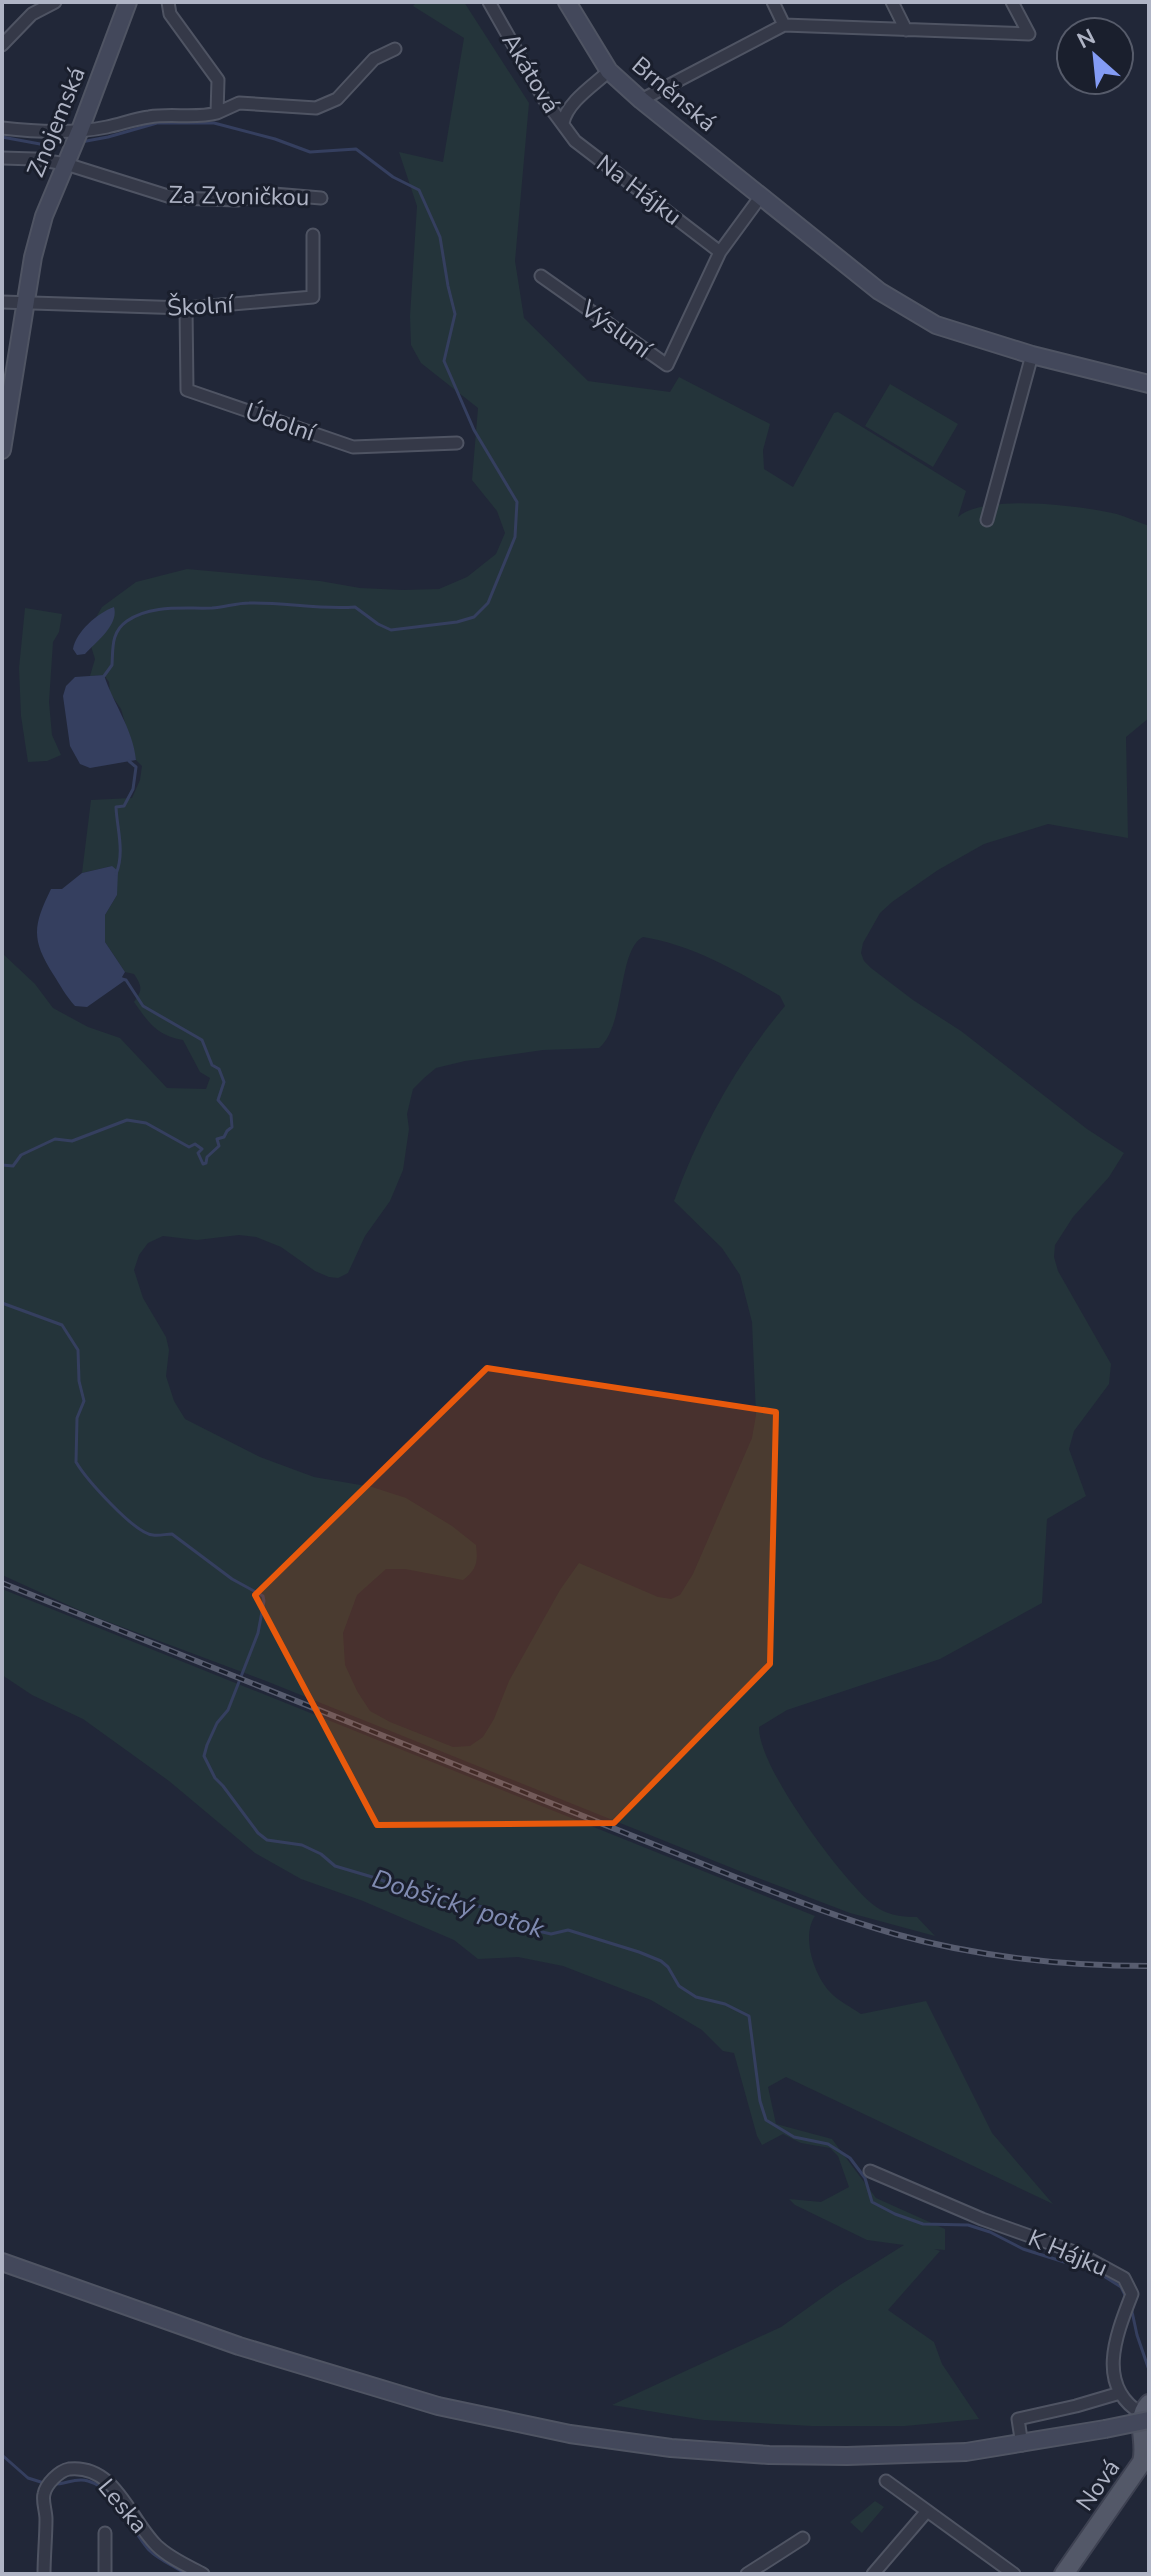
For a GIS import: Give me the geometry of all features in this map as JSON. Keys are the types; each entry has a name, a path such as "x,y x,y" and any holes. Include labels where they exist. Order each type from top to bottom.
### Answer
{"main road":[{"name":"Znojemská","path":"2,450 24,304 44,216 128,2"},
{"name":"Brněnská","path":"567,2 609,71 879,291 936,325 1032,355 1149,384"},
{"path":"2,2262 239,2346 438,2406 570,2434 671,2448 769,2455 966,2452 1105,2429 1147,2413"},
{"name":"Nová","path":"1064,2574 1142,2462 1147,2413"}],"street":[{"path":"2,45 32,14 55,2"},
{"path":"168,2 170,14 218,80 217,113"},
{"name":"Akátová","path":"489,2 544,99 563,123"},
{"path":"773,2 784,25"},
{"path":"892,2 906,30"},
{"path":"641,100 784,25 1029,34 1012,2"},
{"path":"2,128 30,131 105,128 152,116 206,116 239,103 316,108 337,99 374,59 395,49"},
{"name":"Akátová","path":"563,123 564,114 570,107 609,71"},
{"name":"Na Hájku","path":"563,123 575,141 720,252"},
{"name":"Za Zvoničkou","path":"2,158 66,164 174,198 237,200 274,194 321,198"},
{"path":"720,252 766,200"},
{"name":"Školní","path":"2,302 186,308 313,297 313,235"},
{"name":"Výsluní","path":"541,276 667,365 720,252"},
{"name":"Údolní","path":"186,308 187,390 353,447 457,443"},
{"path":"987,520 1032,355"},
{"name":"K Hájku","path":"870,2171 982,2219 1080,2254 1124,2278 1132,2294 1112,2364 1120,2393"},
{"path":"1022,2445 1018,2419 1120,2393 1125,2402 1147,2413"},
{"name":"Leska","path":"44,2574 45,2491 58,2473 65,2469 83,2469 111,2483 155,2545 203,2574"},
{"path":"886,2481 1014,2574"},
{"path":"873,2574 927,2511"},
{"path":"105,2533 105,2574"},
{"path":"747,2574 803,2538"}],"highlighted area":[{"path":"487,1368 776,1412 770,1664 614,1823 377,1825 255,1595"}],"shaded area":[{"path":"417,2 464,2 529,103 515,261 524,318 588,381 670,392 679,377 770,424 763,450 764,469 793,487 834,413 838,412 966,491 958,517 987,506 1030,503 1112,513 1149,526 1149,718 1126,737 1128,838 1048,824 984,844 938,870 892,902 880,913 863,943 861,953 871,968 913,1000 961,1031 1087,1129 1124,1153 1109,1177 1073,1217 1055,1245 1058,1271 1111,1364 1109,1384 1074,1431 1069,1449 1086,1496 1047,1519 1042,1603 940,1659 787,1710 759,1727 762,1745 786,1793 840,1870 876,1907 893,1914 917,1917 935,1936 850,1913 742,1872 266,1681 90,1615 2,1575 2,953 35,984 53,1008 88,1027 120,1038 167,1088 206,1089 210,1078 200,1072 183,1040 160,1031 144,1016 134,1002 140,991 139,982 134,974 125,972 105,942 105,915 117,895 112,866 82,873 91,800 132,798 142,766 136,760 121,709 110,693 109,682 104,675 90,676 95,659 87,633 102,607 136,582 187,569 320,581 360,588 439,589 467,577 496,554 505,533 497,511 472,480 478,408 421,363 411,345 417,206 399,152 443,162 464,38 413,6","holes":["643,937 731,968 780,996 785,1006 735,1074 695,1149 674,1201 722,1248 740,1275 752,1322 756,1415 752,1438 693,1574 680,1595 671,1599 658,1597 579,1563 560,1590 509,1681 483,1737 470,1746 453,1747 370,1711 345,1665 343,1633 357,1595 386,1569 405,1569 463,1580 476,1565 476,1545 406,1498 372,1487 314,1477 260,1457 185,1419 174,1401 166,1376 169,1350 166,1337 143,1298 134,1270 139,1255 148,1243 163,1236 197,1240 239,1235 256,1237 281,1247 329,1277 338,1278 348,1273 365,1236 390,1201 403,1170 409,1129 407,1114 413,1089 436,1068 465,1061 543,1050 599,1048 614,1023 629,957 635,945"]},
{"path":"890,384 958,424 933,467 865,426"},
{"path":"25,608 62,614 59,632 53,642 49,702 52,735 61,755 47,761 28,762 21,716 19,668"},
{"path":"2,1589 815,1916 809,1944 819,1976 833,1995 861,2014 926,2001 992,2133 1053,2204 786,2077 768,2087 776,2124 832,2139 876,2198 945,2229 945,2250 934,2249 940,2251 888,2310 934,2342 942,2364 979,2419 905,2426 812,2426 704,2420 612,2405 781,2327 904,2245 867,2240 795,2205 789,2199 821,2202 849,2187 838,2156 830,2148 801,2143 783,2134 762,2145 734,2053 723,2051 702,2030 651,2000 563,1966 518,1957 478,1959 454,1940 363,1901 301,1879 255,1853 169,1781 83,1719 32,1695 2,1675"},
{"path":"875,2501 884,2507 862,2533 850,2522"}],"water":[{"path":"114,607 115,614 106,632 85,654 77,655 73,649 83,630 94,618"},
{"path":"104,675 127,727 136,760 90,768 80,764 70,746 63,696 66,686 75,677"},
{"path":"112,866 118,871 117,895 105,915 105,942 125,972 122,977 124,981 87,1007 75,1006 41,951 38,923 51,889 62,889 82,873"}],"waterway":[{"name":"Dobšický potok","path":"81,142 157,123 214,123 310,152 356,149 393,177 419,190 440,237 455,314 444,361 474,430 517,502 515,537 488,603 474,617 391,630 355,607 249,603 157,610 136,616 122,625 114,641 112,665 104,676"},
{"name":"Dobšický potok","path":"2,137 40,144 69,143"},
{"name":"Dobšický potok","path":"116,874 120,849 116,807 124,806 133,789 136,767 129,761"},
{"name":"Dobšický potok","path":"2,1165 13,1166 21,1155 55,1139 72,1141 127,1120 146,1123 189,1147 195,1144 202,1149 198,1153 203,1164 219,1146 217,1139 224,1137 232,1127 231,1115 218,1100 224,1082 219,1069 212,1065 202,1040 143,1006 126,980 122,979"},
{"name":"Dobšický potok","path":"2,1303 62,1325 78,1350 79,1381 84,1401 77,1418 76,1462 100,1492 135,1526 155,1535 172,1534 232,1579 263,1596 258,1633 228,1710 217,1723 204,1756 215,1778 258,1833 267,1840 302,1845 321,1854 335,1866 379,1879 423,1898 482,1907 512,1925 551,1934 568,1930 661,1961 679,1986 696,1997 725,2004 749,2016 760,2101 766,2120 794,2137 828,2144 850,2158 865,2178 872,2202 923,2224 968,2225 990,2232 1023,2249 1099,2273 1121,2287 1126,2297"},
{"name":"Dobšický potok","path":"1131,2307 1149,2370"},
{"name":"Leska","path":"2,2455 28,2478 44,2483"},
{"name":"Leska","path":"52,2484 83,2480 98,2485 114,2501 149,2550 186,2574"}],"railway":[{"path":"2,1583 740,1879 856,1922 926,1942 989,1954 1053,1962 1149,1966"}]}
